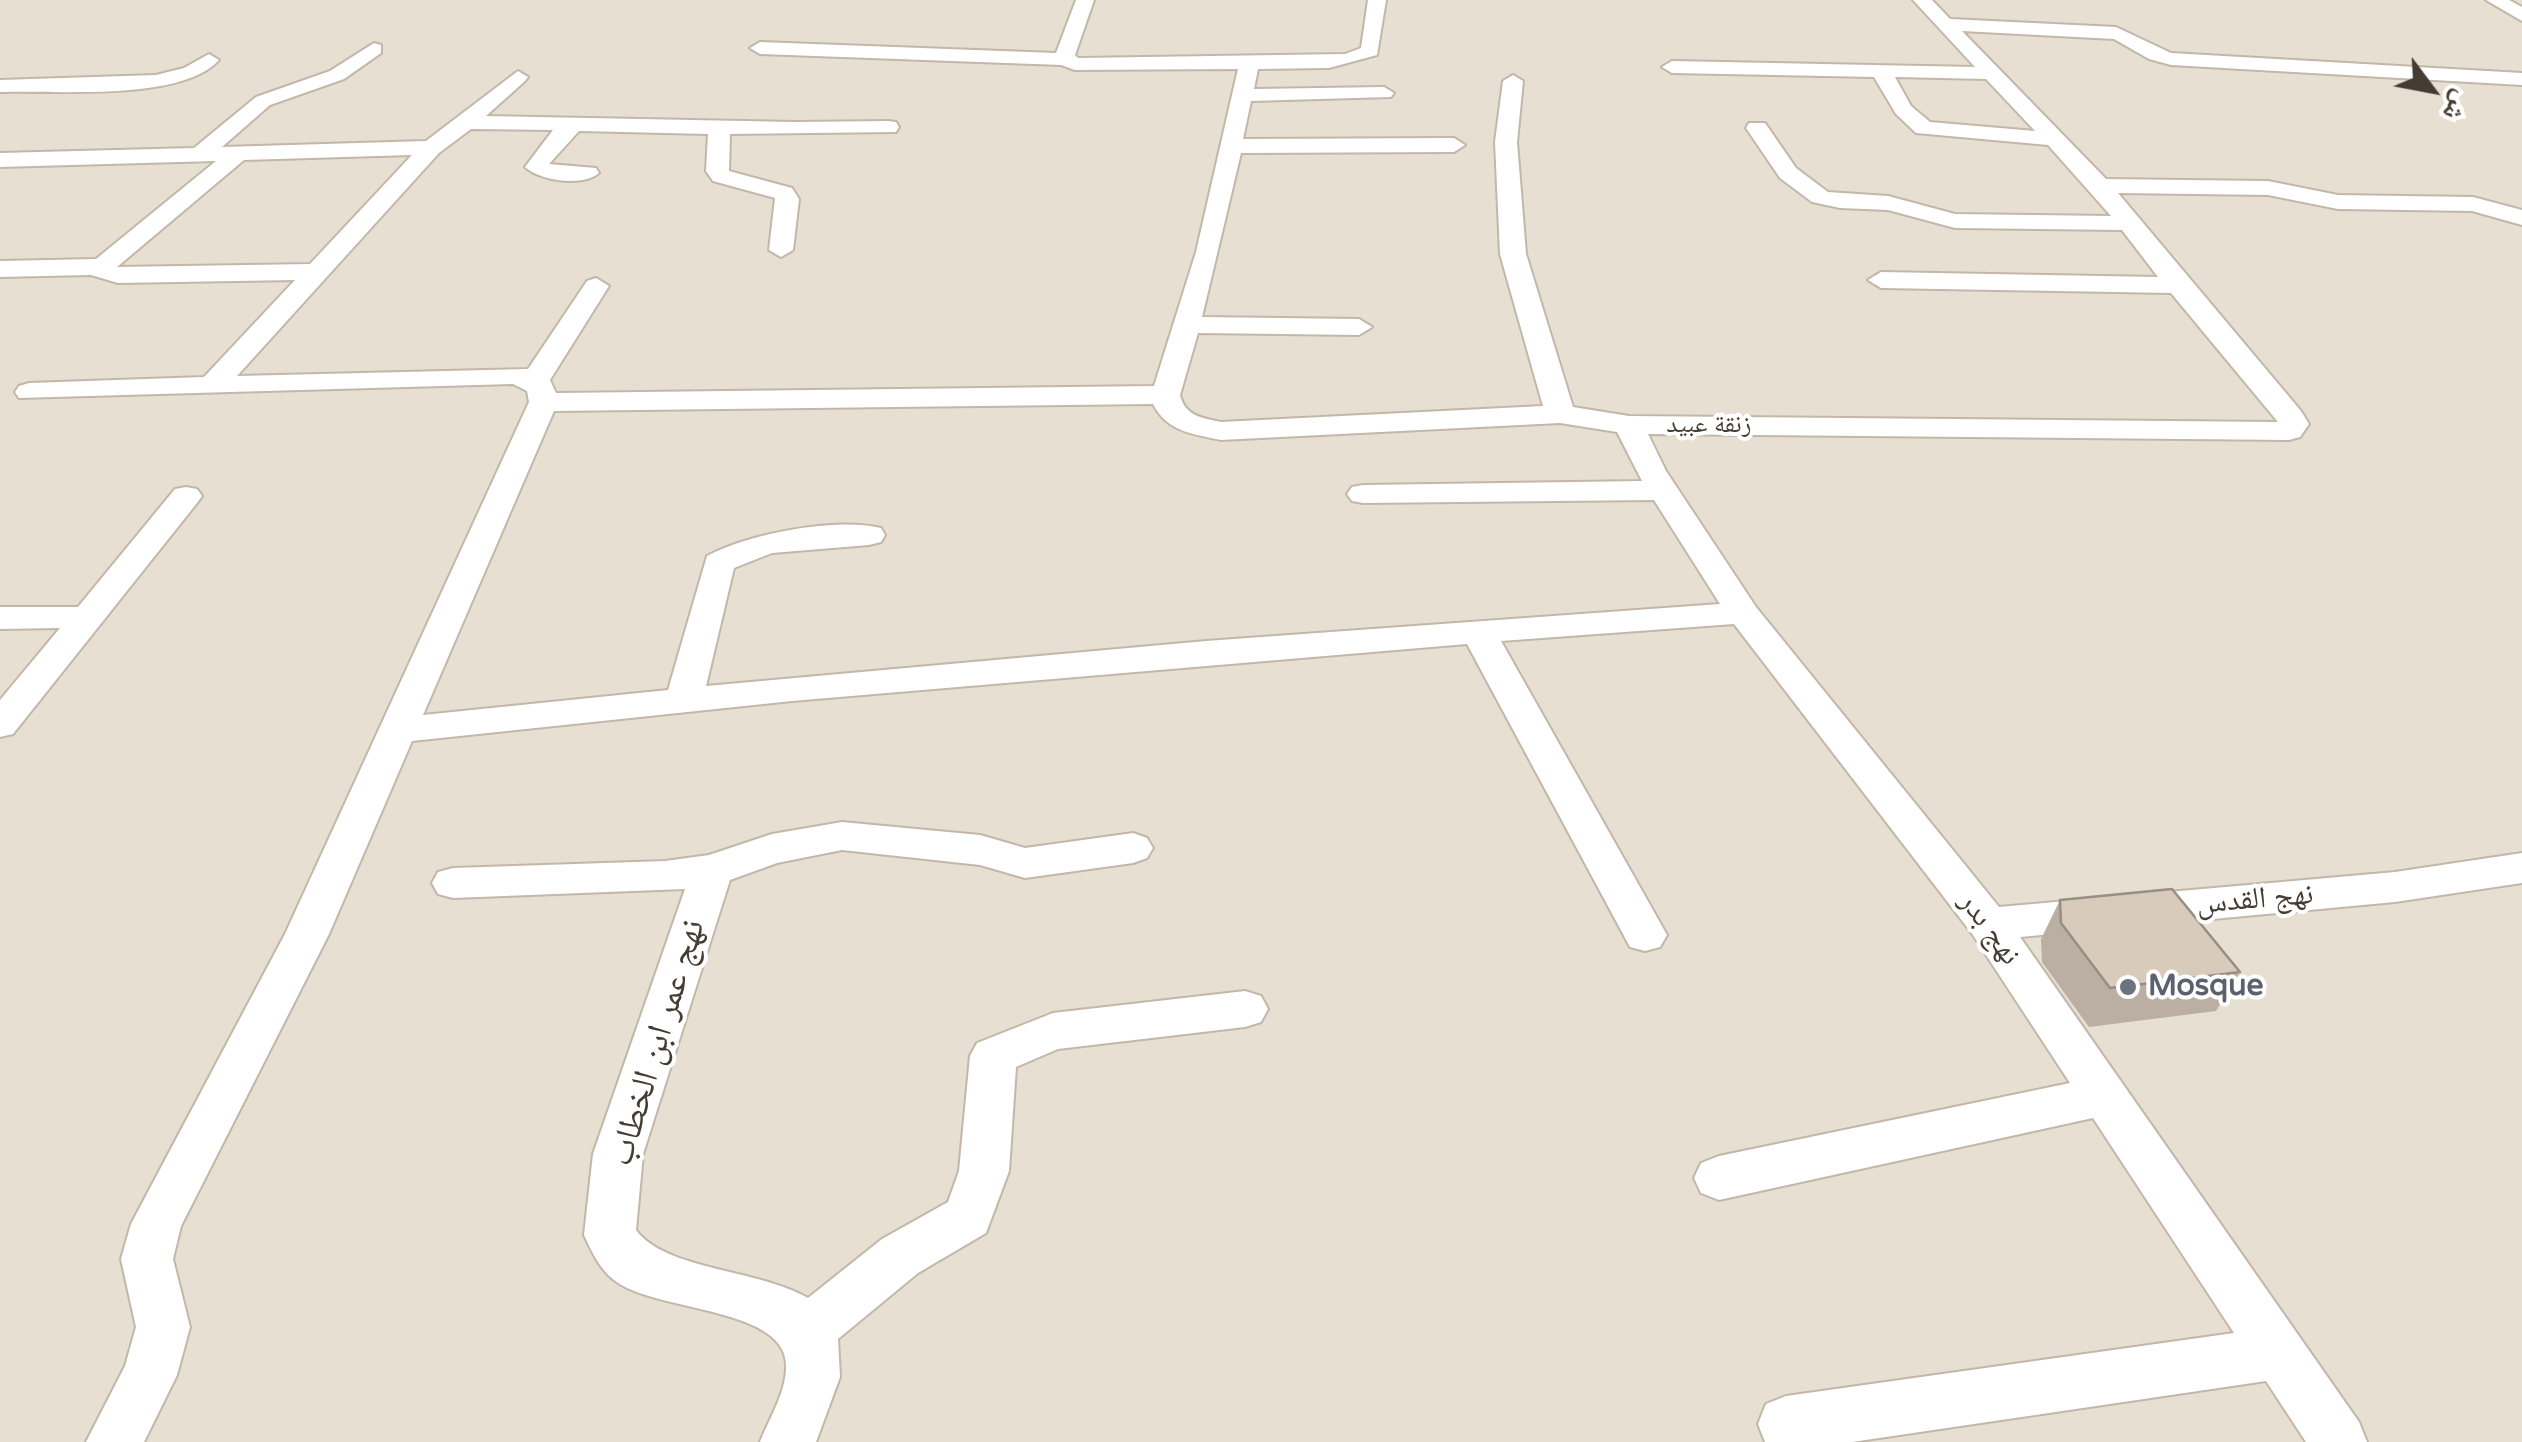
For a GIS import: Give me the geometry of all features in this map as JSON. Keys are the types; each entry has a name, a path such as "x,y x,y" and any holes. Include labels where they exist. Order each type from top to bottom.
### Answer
{"street":[{"path":"1065,60 1084,0"},
{"path":"760,48 1065,60 1097,66 1346,60 1370,51 1378,0"},
{"name":"زنقة عبيد","path":"1166,395 1167,407 1177,420 1221,432 1560,414 1630,425 2290,430 2294,424 2291,417 2100,186 1922,0"},
{"path":"2495,0 2522,15"},
{"path":"1946,24 2116,33 2137,40 2157,57 2170,59 2522,79"},
{"path":"200,154 263,101 337,75 374,49"},
{"path":"0,86 156,82 190,73 209,60"},
{"path":"30,392 508,376 539,392 1166,395 1208,252 1250,64"},
{"path":"1672,67 1993,73"},
{"path":"1881,71 1902,110 1924,128 2056,139"},
{"path":"213,385 431,148 518,76"},
{"path":"1514,82 1506,142 1513,254 1560,414"},
{"path":"1243,96 1384,93"},
{"path":"466,122 888,126"},
{"path":"575,123 553,142 536,167 588,174"},
{"path":"723,127 718,132 722,138 716,170 721,176 784,193 787,200 782,250"},
{"path":"1757,128 1778,163 1811,193 1833,200 1883,202 1928,218 1955,222 2130,223"},
{"path":"1230,146 1454,145"},
{"path":"0,160 431,148"},
{"path":"0,269 102,267 239,153"},
{"path":"2100,186 2268,188 2338,202 2473,204 2522,218"},
{"path":"102,267 102,272 118,275 316,272"},
{"path":"1881,280 2178,285"},
{"path":"114,1442 150,1375 163,1327 146,1259 156,1224 307,934 539,392 596,286"},
{"path":"1186,325 1359,327"},
{"name":"نهج بدر","path":"1630,425 1664,490 1744,613 1988,924 2339,1442"},
{"path":"1363,494 1664,490"},
{"path":"0,724 186,496"},
{"path":"684,700 719,563 737,551 762,544 870,535"},
{"path":"396,730 1186,654 1744,613"},
{"path":"0,618 88,617"},
{"path":"1479,633 1645,934"},
{"path":"453,883 665,876 712,870 772,848 842,836 980,850 1024,863 1133,848"},
{"name":"نهج القدس","path":"1988,924 2395,888 2522,868"},
{"name":"نهج عمر ابن الخطاب","path":"712,870 618,1154 610,1235 633,1265 672,1281 752,1298 784,1310 808,1331"},
{"path":"788,1442 814,1367 808,1331 900,1256 968,1216 984,1171 992,1056 1054,1031 1245,1009"},
{"path":"1719,1178 2105,1096"},
{"path":"1786,1424 2279,1353"}],"shaded area":[{"path":"0,0 2522,0 2522,1442 0,1442"}],"building":[{"path":"2172,889 2240,972 2110,988 2061,923 2060,900"}],"place":[{"name":"Mosque","path":"2128,987"}]}
